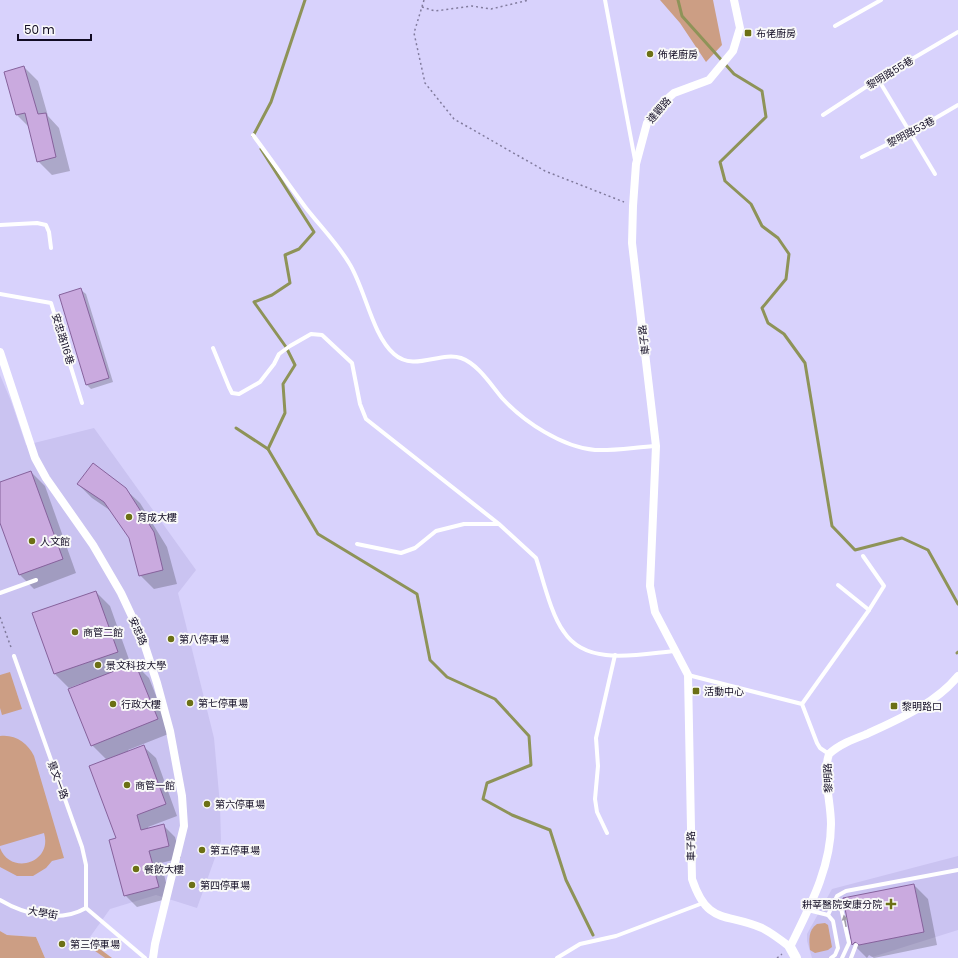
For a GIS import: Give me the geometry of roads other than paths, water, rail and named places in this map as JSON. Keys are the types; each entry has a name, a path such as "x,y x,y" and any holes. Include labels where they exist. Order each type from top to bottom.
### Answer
{"street":[{"name":"達觀路","path":"636,164 647,123 666,100 674,93 709,80 733,51 740,28 734,0"},
{"name":"車子路","path":"636,164 632,243 656,446 650,586 655,612 688,675 692,879 702,903 719,917 762,928 790,947 796,958"},
{"name":"安忠路","path":"0,352 35,458 46,478 93,545 121,593 143,640 157,682 170,731 182,796 184,826 155,944 153,958"},
{"name":"黎明路","path":"790,947 810,907 824,868 830,831 827,767 829,754 841,746 904,717 935,697 958,676"}],"lane":[{"name":"車子路","path":"605,0 610,17 636,164"},
{"path":"835,26 881,0"},
{"name":"黎明路55巷","path":"823,115 878,79 958,32"},
{"path":"878,79 935,174"},
{"name":"黎明路53巷","path":"862,157 910,133 958,105"},
{"path":"253,135 350,263 384,342 395,355 406,360 419,362 445,356 461,358 475,367 515,412 547,434 575,445 595,450 656,446"},
{"path":"0,225 37,223 46,225 49,232 51,248"},
{"name":"安忠路116巷","path":"0,294 51,303 82,403"},
{"path":"213,348 232,393 239,394 260,382 280,354 290,346 311,334 322,336 352,363 360,404 366,419 499,524 536,558 564,633 577,645 587,651 615,655 675,651"},
{"path":"357,544 401,553 415,548 436,531 464,524 499,524"},
{"path":"802,704 869,610 884,586 863,556"},
{"path":"0,592 36,580"},
{"path":"838,585 869,610"},
{"path":"607,833 597,812 595,799 598,766 596,738 615,655"},
{"name":"景文一路","path":"14,656 82,847 86,865 86,908"},
{"path":"688,675 802,704"},
{"path":"802,704 817,743 820,748 829,754"},
{"path":"828,914 837,896 846,891 958,870"},
{"name":"大學街","path":"0,900 10,906 40,914 63,917 75,914 86,908"},
{"path":"557,958 580,944 616,936 702,903"},
{"path":"810,907 833,903 838,905 843,912 849,943 842,958"},
{"path":"810,907 828,914 836,927 838,944 837,952 831,958"},
{"path":"86,908 145,958"},
{"path":"851,958 856,945"}],"waterway":[{"path":"253,136 271,102 305,0"},
{"path":"678,0 682,16 734,74 762,91 766,117 720,162 725,181 751,204 762,226 778,238 789,254 786,279 762,308 768,323 784,334 805,363 832,526 855,550 902,538 928,550 958,604"},
{"path":"261,149 314,232 299,249 285,255 290,283 272,295 254,302 286,347 295,365 283,384 285,413 268,449 318,534 417,594 430,660 447,677 495,699 529,736 531,765 487,783 483,799 512,815 550,830 566,880 593,935"},
{"path":"236,428 268,449"}],"place":[{"name":"布佬廚房","path":"748,33"},
{"name":"佈佬廚房","path":"650,54"},
{"name":"育成大樓","path":"129,517"},
{"name":"人文館","path":"32,541"},
{"name":"商管二館","path":"75,632"},
{"name":"第八停車場","path":"171,639"},
{"name":"景文科技大學","path":"98,665"},
{"name":"活動中心","path":"696,691"},
{"name":"第七停車場","path":"190,703"},
{"name":"行政大樓","path":"113,704"},
{"name":"黎明路口","path":"894,706"},
{"name":"商管一館","path":"127,785"},
{"name":"第六停車場","path":"207,804"},
{"name":"第五停車場","path":"202,850"},
{"name":"餐飲大樓","path":"136,869"},
{"name":"第四停車場","path":"192,885"},
{"name":"耕莘醫院安康分院","path":"891,904"},
{"name":"第三停車場","path":"62,944"}]}
